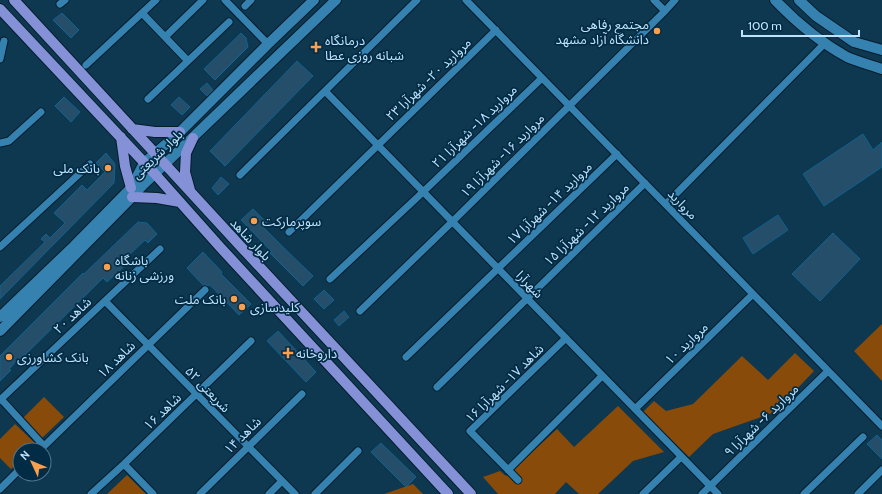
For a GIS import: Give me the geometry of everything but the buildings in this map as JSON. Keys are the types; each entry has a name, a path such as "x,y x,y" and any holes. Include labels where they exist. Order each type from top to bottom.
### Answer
{"main road":[{"name":"بلوار شاهد","path":"14,0 471,494"},
{"name":"بلوار شریعتی","path":"0,331 131,193 144,163 180,132 314,0"},
{"name":"بلوار شریعتی","path":"0,317 131,193 142,186 155,174 336,0"},
{"path":"775,0 806,29 825,43 848,57 882,69"},
{"path":"799,0 816,16 854,42 882,50"},
{"path":"0,9 121,137 448,494"},
{"path":"132,129 155,132 180,132"},
{"path":"121,137 131,193 180,202"},
{"path":"191,192 185,172 186,153 193,138"}],"street":[{"path":"86,65 156,0"},
{"path":"165,37 203,0"},
{"path":"225,0 268,44"},
{"path":"245,6 251,0"},
{"path":"240,175 417,0"},
{"name":"مروارید","path":"466,0 882,426"},
{"path":"654,0 665,11"},
{"name":"مروارید ۱۶- شهرآرا ۱۹","path":"360,311 570,106 675,0"},
{"path":"142,13 188,61"},
{"path":"148,99 229,22"},
{"name":"مروارید ۲۰- شهرآرا ۲۳","path":"288,232 496,30"},
{"path":"0,59 4,41"},
{"path":"666,204 825,43"},
{"name":"مروارید ۱۸- شهرآرا ۲۱","path":"330,279 542,78"},
{"name":"شهرآرا","path":"325,91 718,494"},
{"path":"0,143 9,141 41,112"},
{"name":"مروارید ۱۴- شهرآرا ۱۷","path":"406,357 617,154"},
{"path":"0,247 90,164"},
{"name":"مروارید ۱۲- شهرآرا ۱۵","path":"437,387 645,183"},
{"name":"شاهد ۲۰","path":"0,400 160,249"},
{"name":"شاهد ۱۸","path":"48,442 205,290"},
{"name":"مروارید ۱۰","path":"635,409 753,294"},
{"name":"شریعتی ۵۲","path":"105,300 294,494"},
{"name":"شاهد ۱۷- شهرآرا ۱۶","path":"518,480 470,431 566,338"},
{"name":"شاهد ۱۶","path":"91,494 251,341"},
{"name":"مروارید ۶- شهرآرا ۹","path":"702,494 828,371"},
{"path":"508,470 602,376"},
{"name":"شاهد ۱۴","path":"200,494 302,394"},
{"path":"0,400 37,442"},
{"path":"804,494 863,437"},
{"path":"316,494 358,451"},
{"path":"643,494 681,457"},
{"path":"124,464 153,494"},
{"path":"858,494 882,470"},
{"path":"0,489 12,477"},
{"path":"269,494 282,481"}],"shaded area":[{"path":"882,324 882,381 854,351"},
{"path":"795,353 814,371 775,412 713,434 689,457 643,412 654,401 666,411 693,404 742,356 768,380"},
{"path":"44,397 64,417 42,438 23,418"},
{"path":"618,406 664,452 633,461 598,494 579,494 566,482 555,494 498,494 483,477 500,471 506,476 557,429 574,447"},
{"path":"15,424 34,442 12,442 11,469 0,458 0,439"},
{"path":"127,475 146,494 107,494"},
{"path":"413,484 423,494 384,494"}],"place":[{"name":"مجتمع رفاهی دانشگاه آزاد مشهد","path":"657,31"},
{"name":"درمانگاه شبانه روزی عطا","path":"316,47"},
{"name":"بانک ملی","path":"108,168"},
{"name":"سوپرمارکت","path":"254,221"},
{"name":"باشگاه ورزشی زنانه","path":"107,267"},
{"name":"بانک ملت","path":"234,299"},
{"name":"کلیدسازی","path":"242,307"},
{"name":"داروخانه","path":"288,353"},
{"name":"بانک کشاورزی","path":"9,357"}]}
